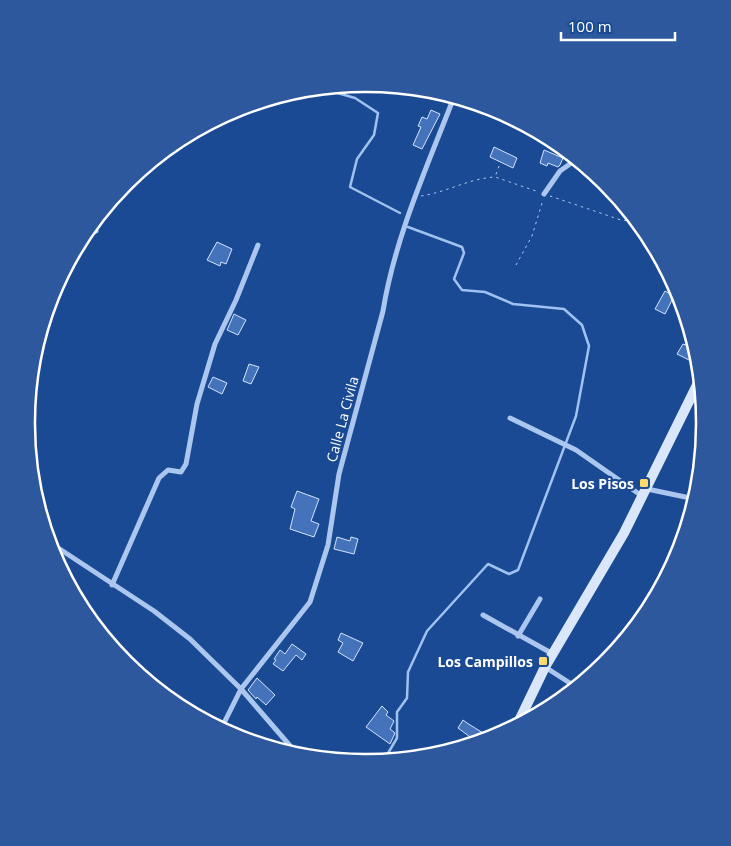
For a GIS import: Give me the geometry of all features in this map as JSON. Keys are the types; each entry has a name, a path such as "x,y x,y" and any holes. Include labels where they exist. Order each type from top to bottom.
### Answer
{"main road":[{"path":"523,713 553,654 624,533 694,391"}],"street":[{"name":"Calle La Civila","path":"225,722 241,690 310,602 320,575 328,545 339,474 383,311 387,286 415,197 451,104"},
{"path":"544,194 560,171 570,164"},
{"path":"112,585 158,478 168,470 181,472 186,464 197,404 215,344 236,300 258,245"},
{"path":"510,418 576,450 645,493 687,498"},
{"path":"60,550 154,611 190,639 241,690 288,744"},
{"path":"518,636 540,599"},
{"path":"483,616 553,654"},
{"path":"546,667 570,683"}],"path":[{"path":"495,177 499,166"},
{"path":"415,197 442,193 481,178 495,177 627,221"},
{"path":"516,265 532,236 544,194"}],"building":[{"path":"431,110 440,114 422,149 413,145 421,127 418,126 422,117 427,119"},
{"path":"494,147 517,158 513,168 490,157"},
{"path":"544,150 563,158 558,167 548,163 547,166 540,163"},
{"path":"217,242 232,249 226,264 221,262 220,266 207,260"},
{"path":"665,291 669,293 672,300 665,314 655,309"},
{"path":"234,314 246,320 238,335 227,330"},
{"path":"683,344 686,345 690,361 677,354"},
{"path":"249,364 259,367 251,384 243,381"},
{"path":"213,377 227,383 222,394 208,387"},
{"path":"297,491 319,499 311,521 319,524 314,537 290,529 295,509 291,507"},
{"path":"337,537 350,541 351,537 358,539 354,554 334,549"},
{"path":"341,633 363,643 353,661 338,652 343,643 338,640"},
{"path":"292,644 306,654 302,660 296,655 283,671 273,664 276,660 274,659 280,650 285,654"},
{"path":"257,678 275,695 266,705 257,697 256,699 248,690"},
{"path":"382,706 388,712 386,715 394,721 390,729 395,733 390,744 366,727"},
{"path":"463,720 482,732 470,737 458,728"}],"waterway":[{"path":"339,93 355,98 378,113 374,135 357,159 350,187 400,213"},
{"path":"388,753 397,738 397,712 407,698 408,672 427,631 488,564 509,574 518,570 576,416 589,346 582,325 564,309 513,304 485,292 462,290 454,279 464,253 462,247 408,227"}],"place":[{"name":"Los Pisos","path":"644,483"},
{"name":"Los Campillos","path":"543,661"}]}
